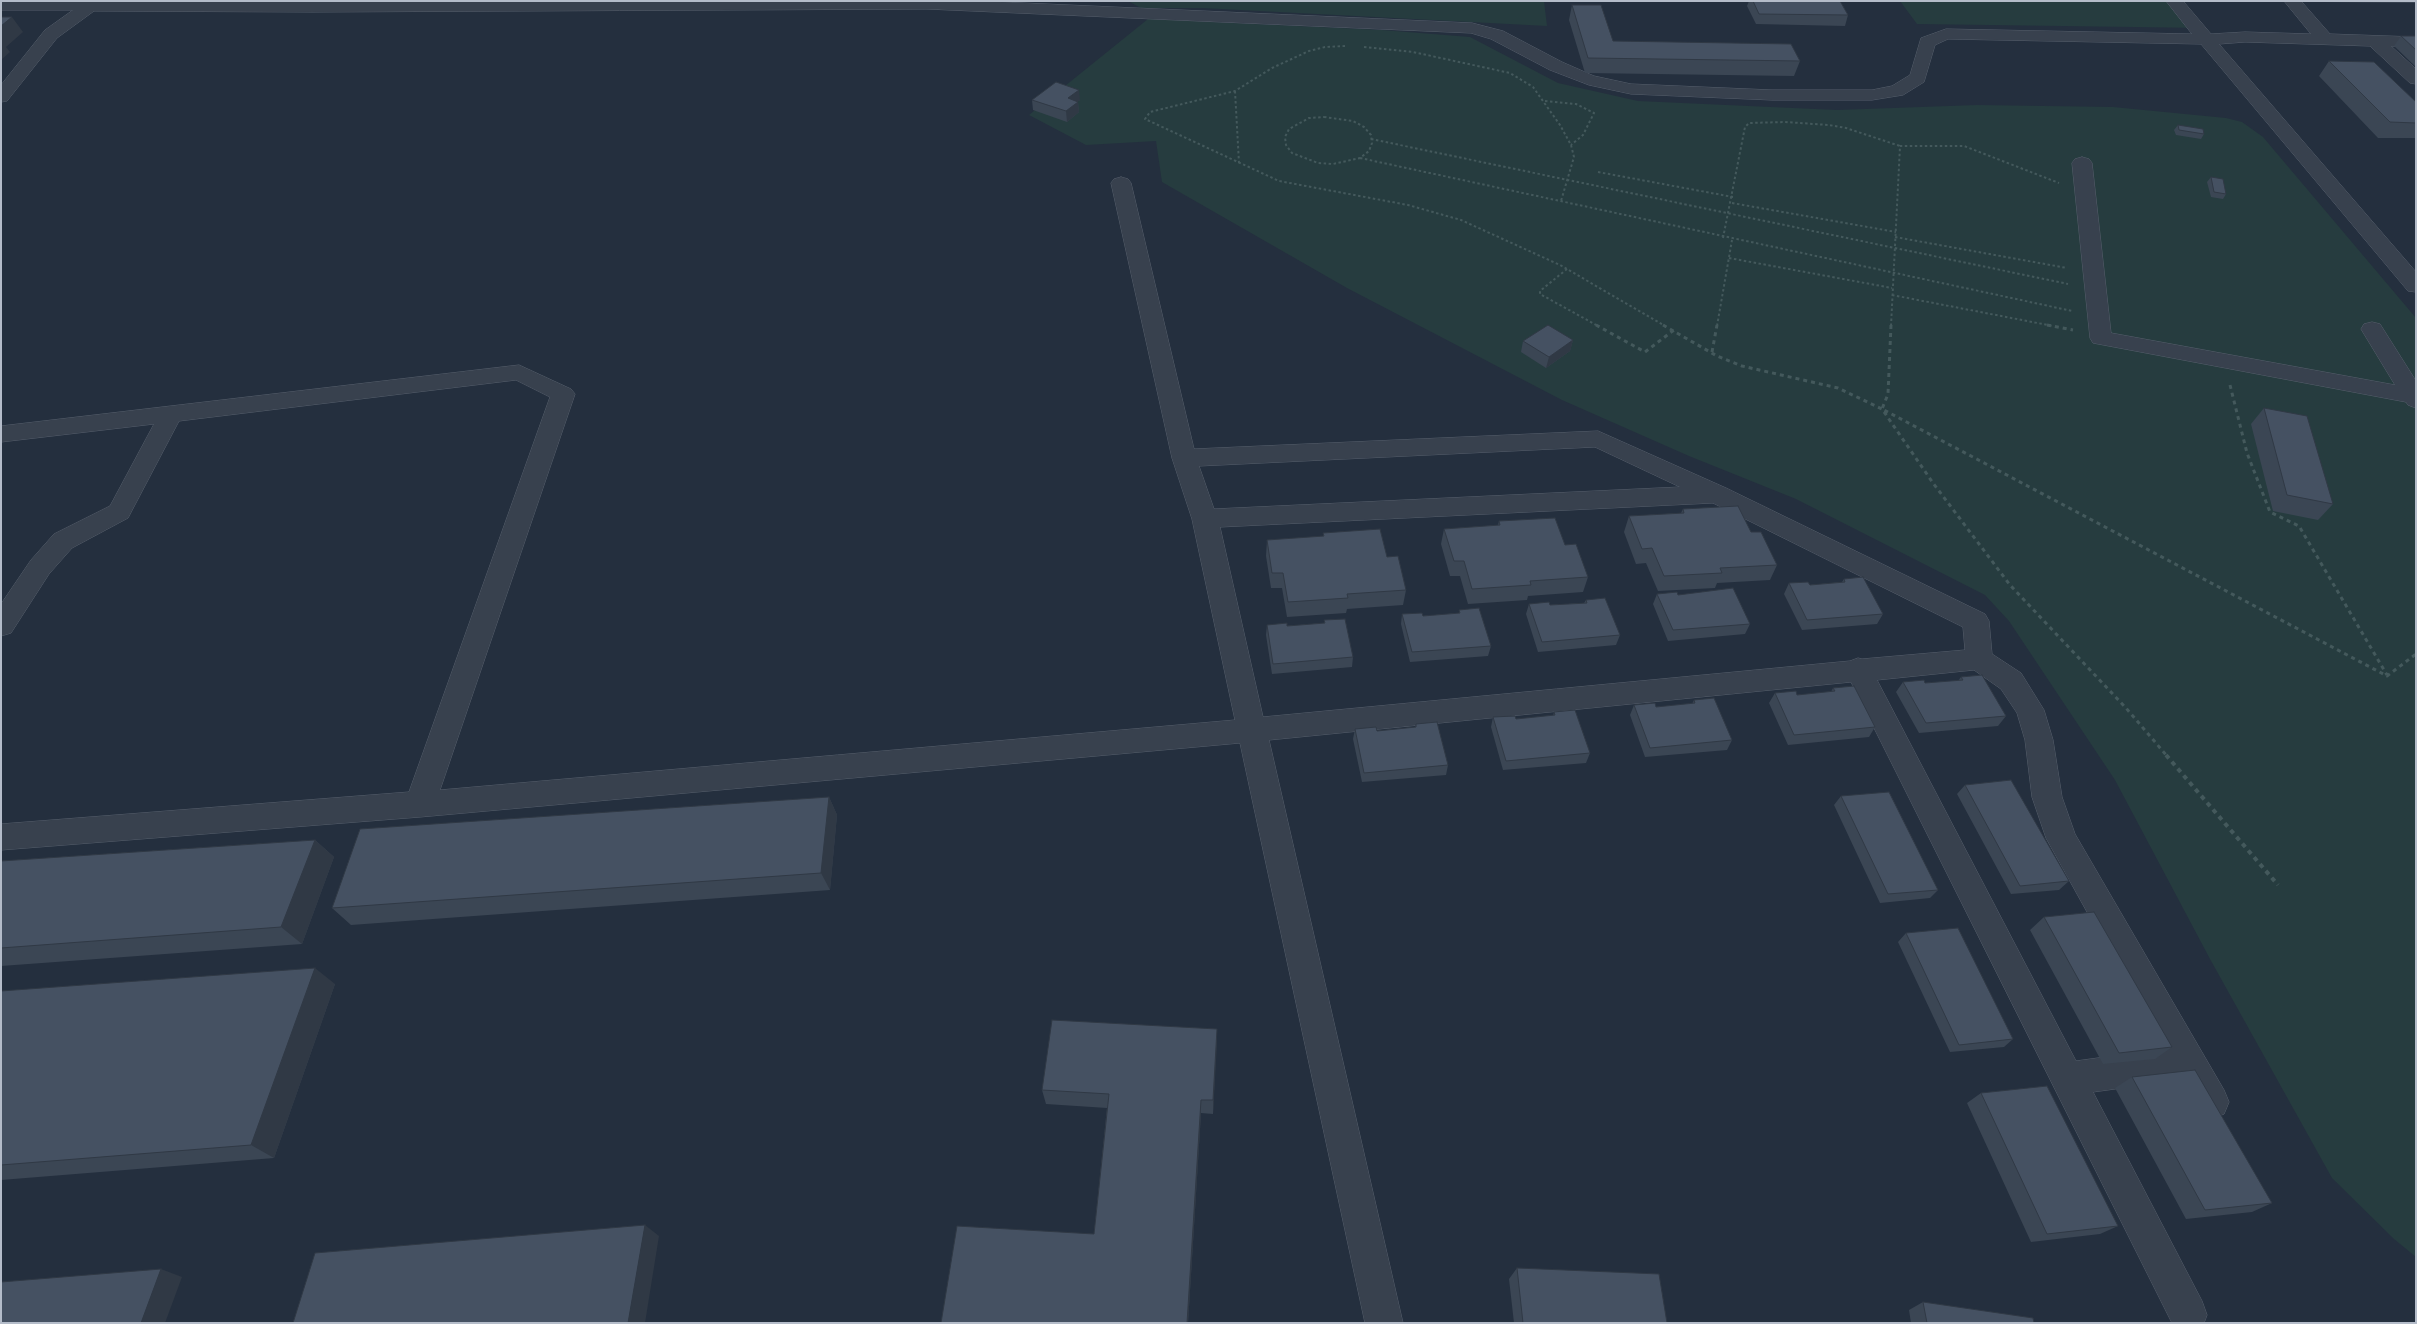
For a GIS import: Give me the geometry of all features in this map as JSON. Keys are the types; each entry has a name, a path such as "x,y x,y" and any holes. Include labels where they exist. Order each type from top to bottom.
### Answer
{"street":[{"path":"2174,1 2416,286"},
{"path":"2292,1 2326,40"},
{"path":"1,4 90,6 927,4 1472,28 1497,35 1556,66 1589,80 1631,89 1772,95 1872,96 1897,91 1918,78 1927,42 1946,34 2245,37 2416,42"},
{"path":"1,97 51,34 90,6"},
{"path":"2376,42 2416,79"},
{"path":"2082,163 2101,338 2414,398"},
{"path":"1121,183 1184,458 1205,519 1384,1323"},
{"path":"2372,329 2414,398"},
{"path":"1,434 519,372 563,394 420,804"},
{"path":"1,626 40,567 63,540 119,512 171,413"},
{"path":"1184,458 1598,440 1717,494 1976,621 1979,659"},
{"path":"1205,519 1717,494"},
{"path":"1,837 420,804 1252,730 1858,669 1979,659 2011,680 2030,710 2040,740 2047,797 2061,838 2226,1126"},
{"path":"1858,669 2188,1315"},
{"path":"2068,1079 2189,1062"}],"path":[{"path":"1347,46 1325,47 1309,51 1272,68 1235,91 1150,112 1145,119 1279,181 1408,205 1461,220 1567,269 1712,352 1742,366 1838,388 1882,409 2387,676"},
{"path":"1362,47 1440,57 1510,74 1533,87 1544,101 1571,145 1574,157 1561,201"},
{"path":"1235,91 1239,163"},
{"path":"1544,101 1576,104 1594,113 1583,135 1571,145"},
{"path":"1324,117 1353,122 1364,128 1371,139 1369,151 1360,158 1348,162 1318,163 1292,153 1286,145 1285,137 1289,129 1297,123 1324,117"},
{"path":"1723,238 1733,197 1745,127 1754,121 1830,124 1900,146 1964,146 2085,193"},
{"path":"1371,139 1895,249 2095,282"},
{"path":"1882,409 1888,394 1900,146"},
{"path":"1360,158 1893,274 2100,326"},
{"path":"1598,172 1733,197"},
{"path":"1732,202 1896,232"},
{"path":"1895,236 2095,282"},
{"path":"1712,352 1732,240"},
{"path":"1729,258 1892,288"},
{"path":"1567,269 1540,291 1540,294 1645,352 1674,330"},
{"path":"1892,295 2100,326"},
{"path":"2225,362 2247,453 2270,512 2299,526 2387,676"},
{"path":"1882,409 1933,483 2010,584 2126,708 2278,885"},
{"path":"2387,676 2416,654"}],"green space":[{"path":"1128,1 1544,1 1547,26 1202,8 1141,8"},
{"path":"1900,1 2180,1 2205,28 1917,24"},
{"path":"1148,19 1382,30 1470,37 1558,83 1638,101 1837,110 1977,105 2113,107 2226,118 2242,122 2263,137 2416,318 2416,1257 2394,1239 2332,1178 2210,959 2115,780 2009,621 1985,595 1796,499 1689,456 1562,400 1347,288 1162,182 1156,141 1086,145 1029,115"}],"building":[{"path":"1753,1 1840,1 1848,15 1759,14"},
{"path":"1572,5 1601,5 1613,41 1791,44 1800,61 1588,58"},
{"path":"1,17 12,17 1,26"},
{"path":"2401,36 2416,36 2416,50"},
{"path":"2329,61 2374,62 2416,102 2416,123 2390,122"},
{"path":"1056,82 1079,90 1068,98 1078,102 1066,111 1032,100"},
{"path":"2178,125 2203,129 2204,134 2179,130"},
{"path":"2211,177 2223,179 2226,194 2214,192"},
{"path":"1548,325 1573,340 1549,357 1523,341"},
{"path":"2264,408 2307,416 2333,504 2287,495"},
{"path":"1738,506 1751,532 1761,532 1777,565 1720,568 1722,573 1664,576 1652,548 1642,549 1629,516 1684,513 1683,509"},
{"path":"1555,518 1565,545 1576,544 1588,577 1530,581 1531,585 1472,589 1464,561 1454,561 1444,529 1500,525 1499,521"},
{"path":"1380,529 1387,557 1398,556 1406,590 1347,594 1348,598 1288,602 1283,573 1272,573 1267,540 1324,536 1323,533"},
{"path":"1863,577 1883,614 1807,620 1789,583 1808,582 1810,585 1845,582 1844,579"},
{"path":"1733,588 1750,624 1673,630 1657,594 1677,592 1678,595"},
{"path":"1605,598 1620,635 1542,642 1529,604 1549,602 1550,605 1587,603 1586,600"},
{"path":"1479,608 1491,646 1412,652 1402,614 1422,613 1423,616 1460,613 1459,610"},
{"path":"1345,619 1353,657 1273,664 1267,625 1287,623 1287,626 1325,623 1324,620"},
{"path":"1982,675 2006,716 1926,723 1903,682 1924,680 1925,683 1963,680 1961,677"},
{"path":"1854,686 1875,727 1794,735 1775,693 1796,691 1797,695 1835,691 1833,688"},
{"path":"1714,698 1732,740 1650,748 1634,705 1655,703 1656,707 1695,703 1694,700"},
{"path":"1575,710 1590,753 1506,761 1493,717 1515,716 1516,719 1555,715 1554,712"},
{"path":"1437,722 1448,765 1364,773 1355,729 1376,727 1377,731 1416,727 1416,724"},
{"path":"2011,780 2069,881 2020,886 1965,785"},
{"path":"1889,792 1938,890 1888,894 1841,796"},
{"path":"829,797 821,873 332,908 360,829"},
{"path":"315,840 281,927 1,948 1,861"},
{"path":"2094,912 2172,1047 2119,1053 2044,917"},
{"path":"1958,928 2013,1039 1959,1045 1906,933"},
{"path":"315,968 251,1145 1,1165 1,991"},
{"path":"1052,1020 1217,1029 1213,1100 1201,1100 1187,1323 941,1323 957,1226 1094,1234 1109,1094 1042,1090"},
{"path":"2195,1070 2272,1203 2205,1210 2132,1077"},
{"path":"2047,1086 2118,1226 2047,1234 1981,1093"},
{"path":"645,1225 628,1323 293,1323 315,1253"},
{"path":"1517,1268 1659,1274 1667,1323 1523,1323"},
{"path":"161,1269 141,1323 1,1323 1,1282"},
{"path":"1923,1302 2033,1318 2034,1323 1927,1323"}]}
